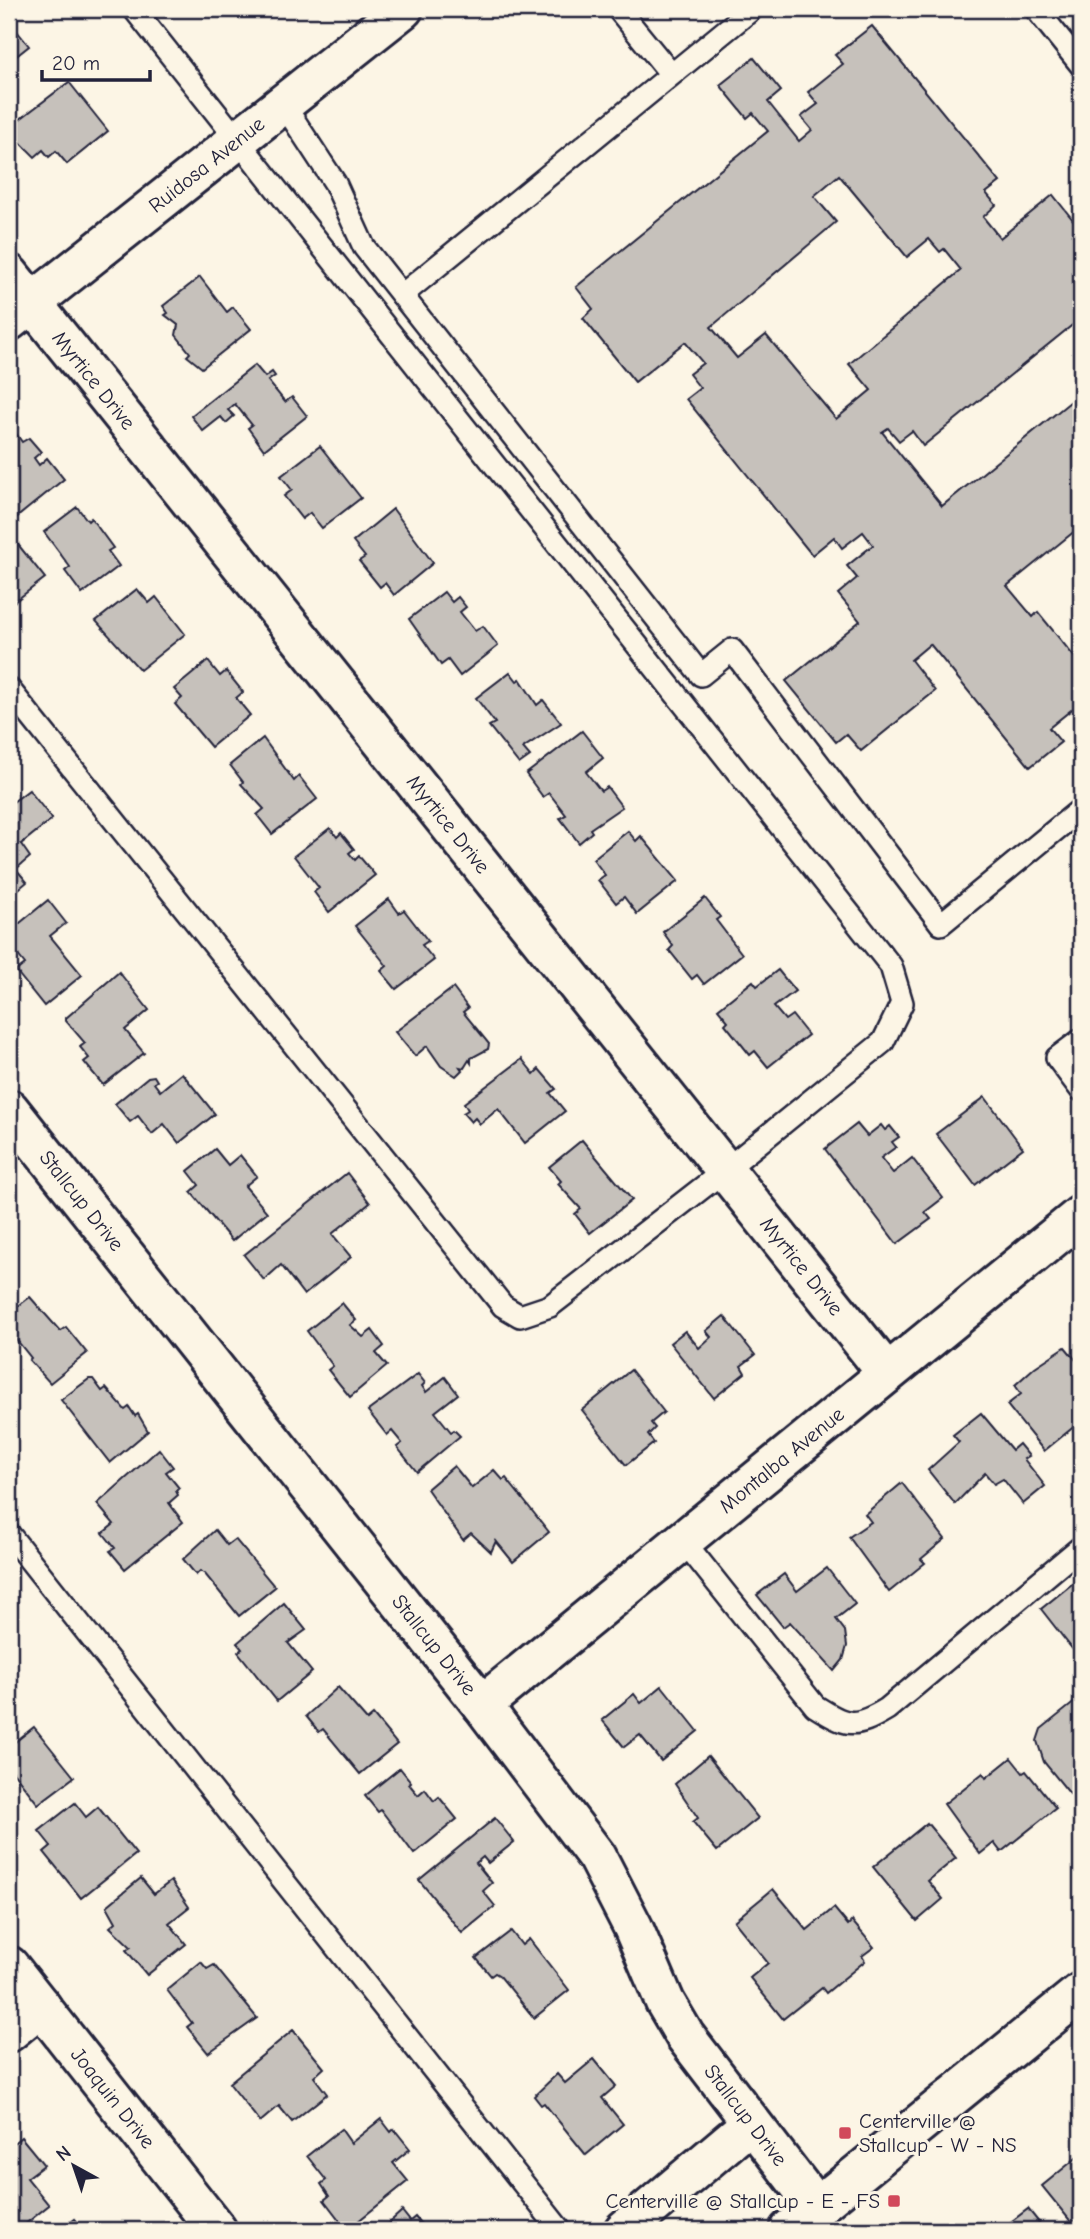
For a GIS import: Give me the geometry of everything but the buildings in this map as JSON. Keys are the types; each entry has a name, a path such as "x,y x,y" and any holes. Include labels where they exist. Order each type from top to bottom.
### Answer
{"street":[{"name":"Ruidosa Avenue","path":"16,299 236,140 403,9"},
{"name":"Myrtice Drive","path":"16,299 887,1373"},
{"name":"Stallcup Drive","path":"9,1109 482,1705 597,1857 665,2002 685,2036 750,2124 803,2219"},
{"name":"Montalba Avenue","path":"482,1705 1081,1215"},
{"name":"Joaquin Drive","path":"9,1966 217,2230"},
{"path":"803,2219 1081,1992"},
{"path":"9,2032 41,2006"},
{"path":"624,2230 750,2124"}],"lane":[{"path":"9,689 503,1306 520,1316 550,1306 724,1171 883,1042 902,1003 891,966 134,9"},
{"path":"618,9 671,74"},
{"path":"402,295 752,9"},
{"path":"1036,9 1081,65"},
{"path":"282,102 335,183 364,247 701,675 732,650 941,924 1081,809"},
{"path":"1081,1040 1057,1058 1081,1090"},
{"path":"9,1534 560,2230"},
{"path":"682,1539 815,1706 839,1721 866,1722 887,1709 1081,1547"}],"place":[{"name":"Centerville @ Stallcup - W - NS","path":"845,2133"},
{"name":"Centerville @ Stallcup - E - FS","path":"894,2201"}]}
